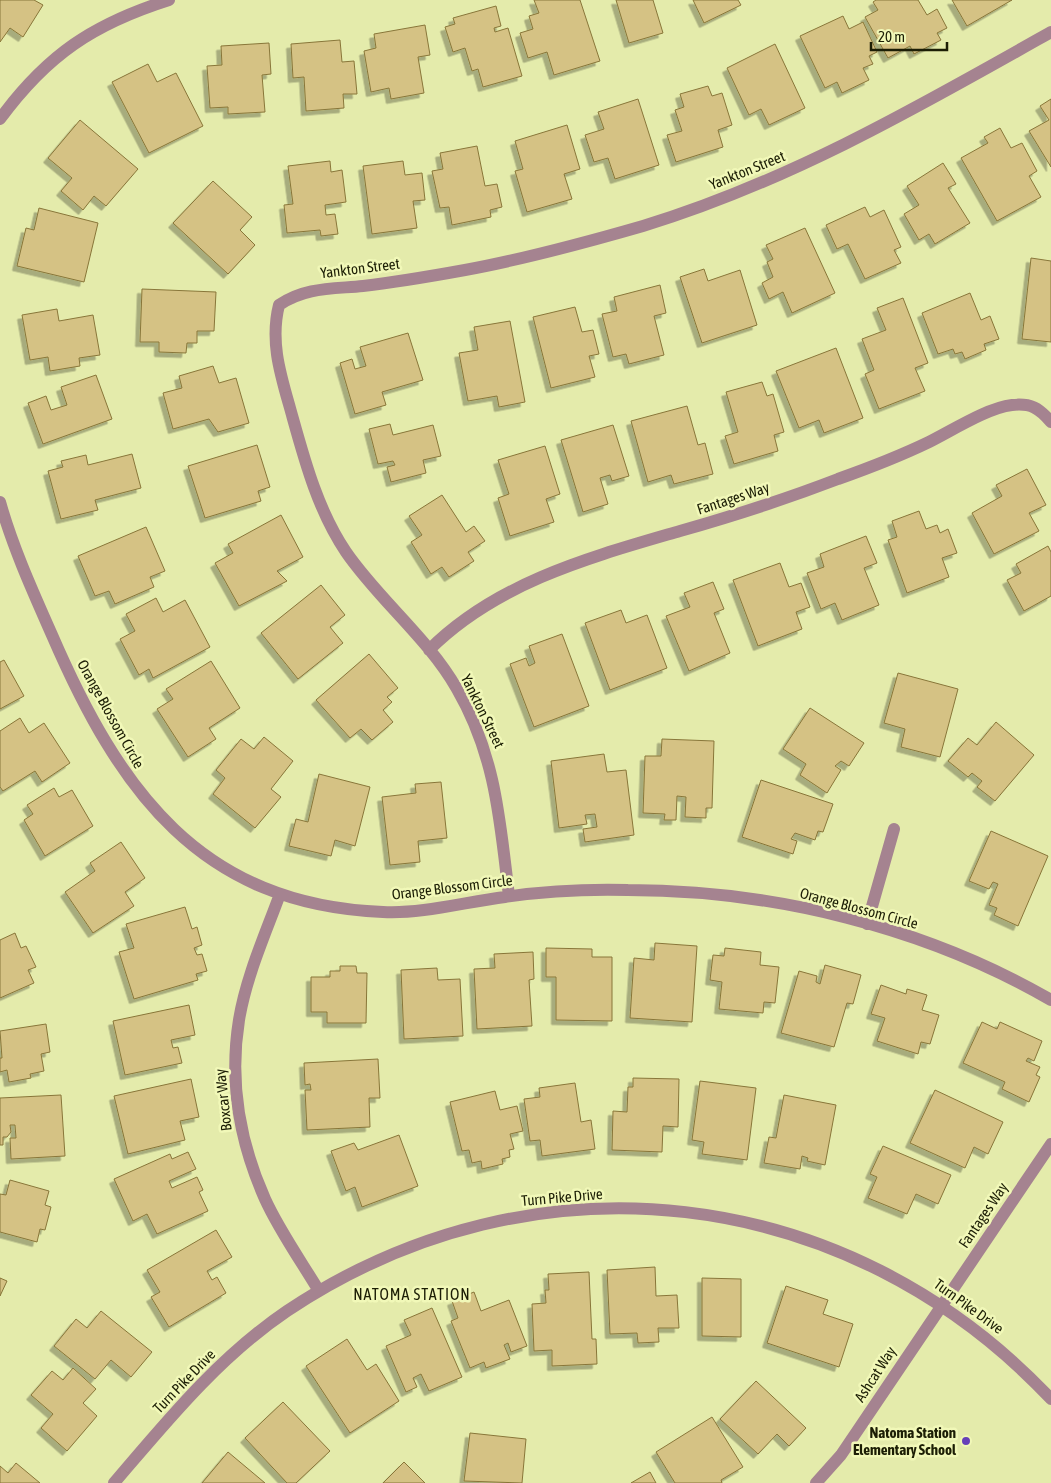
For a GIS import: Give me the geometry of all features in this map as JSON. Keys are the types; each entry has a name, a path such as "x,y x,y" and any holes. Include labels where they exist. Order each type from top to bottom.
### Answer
{"street":[{"path":"0,120 18,95 46,66 78,40 132,12 168,0"},
{"name":"Yankton Street","path":"509,896 496,790 485,748 457,689 429,650 358,568 324,514 309,474 278,362 275,335 279,305 293,296 309,291 362,286 466,270 543,254 644,225 718,199 791,170 862,136 1051,32"},
{"name":"Fantages Way","path":"429,650 442,636 486,606 530,581 578,561 749,511 829,483 926,443 995,410 1011,405 1029,404 1040,409 1051,422"},
{"name":"Orange Blossom Circle","path":"0,502 22,568 70,677 128,778 171,828 205,856 243,878 280,894 342,909 385,912 407,912 509,896 610,890 691,892 754,900 816,911 867,924 922,942 981,965 1051,1000"},
{"path":"867,924 894,830"},
{"name":"Boxcar Way","path":"280,894 248,981 239,1020 235,1061 237,1102 244,1142 265,1200 319,1291"},
{"name":"Fantages Way","path":"941,1304 1051,1144"},
{"name":"Turn Pike Drive","path":"114,1483 192,1393 236,1350 285,1313 319,1291 373,1262 414,1246 489,1222 529,1214 590,1208 651,1208 712,1215 772,1228 822,1244 886,1272 941,1304 989,1339 1051,1399"},
{"name":"Ashcat Way","path":"816,1483 841,1455 941,1304"}],"building":[{"path":"0,0 34,0 43,5 23,37 10,28 0,42"},
{"path":"534,0 580,0 600,61 554,75 547,52 528,58 520,33 533,29 529,16 539,13"},
{"path":"616,0 653,0 663,33 629,43"},
{"path":"693,0 738,0 741,5 704,23"},
{"path":"876,0 918,0 927,15 937,9 947,28 937,33 941,40 914,54 910,46 888,58 865,17 878,10 873,2"},
{"path":"952,0 1012,0 967,26"},
{"path":"496,6 501,26 494,28 495,32 508,28 522,76 483,87 478,69 472,71 465,48 453,52 445,27 455,24 453,18"},
{"path":"843,16 849,29 863,22 877,52 869,56 873,64 863,68 869,80 842,93 837,82 825,88 800,36"},
{"path":"425,25 430,55 418,57 424,93 391,99 389,88 371,92 364,51 376,48 374,34"},
{"path":"340,40 342,62 354,61 357,94 343,94 344,108 306,111 304,77 293,78 291,44"},
{"path":"269,43 271,74 262,75 265,112 228,114 228,107 210,108 207,66 222,65 221,46"},
{"path":"775,44 805,108 769,125 761,109 749,115 727,68"},
{"path":"148,64 157,82 176,73 203,126 149,153 112,82"},
{"path":"708,86 712,96 722,93 732,125 718,130 723,147 676,162 667,135 682,131 675,110 684,107 680,94"},
{"path":"638,99 659,165 615,179 608,158 594,162 585,135 604,129 598,112"},
{"path":"1051,99 1051,167 1029,131 1049,120 1040,106"},
{"path":"80,120 138,169 106,206 94,196 83,210 61,191 72,178 48,158"},
{"path":"567,125 580,169 564,174 572,199 527,212 515,171 523,169 515,141"},
{"path":"1000,128 1011,148 1022,143 1037,171 1029,176 1041,197 997,221 961,158 988,143 984,137"},
{"path":"477,146 485,186 497,184 502,207 490,210 491,217 452,225 449,207 440,208 432,171 443,169 440,153"},
{"path":"330,161 331,172 342,170 346,202 325,205 326,215 335,214 338,234 321,236 320,230 287,233 284,205 293,204 288,166"},
{"path":"403,161 405,175 422,173 425,200 413,201 417,228 372,234 363,166"},
{"path":"943,163 956,184 948,188 970,223 935,244 929,234 919,240 904,214 919,205 907,186"},
{"path":"213,181 252,217 240,230 255,245 228,274 173,223"},
{"path":"865,207 870,217 884,210 901,247 894,250 901,263 865,279 848,244 837,249 826,225"},
{"path":"39,208 98,223 84,282 17,266 26,228 34,230"},
{"path":"805,228 835,293 792,313 783,292 769,299 762,283 773,277 767,262 773,259 766,245"},
{"path":"1031,258 1051,261 1051,342 1022,339"},
{"path":"704,269 708,281 740,270 757,325 702,343 680,277"},
{"path":"660,285 666,313 654,316 664,355 629,364 626,354 613,357 602,314 617,311 614,297"},
{"path":"142,289 216,292 214,331 197,331 197,343 187,343 186,353 159,352 159,342 140,342"},
{"path":"970,293 981,320 990,316 999,339 984,344 986,350 965,359 962,352 955,354 953,349 938,354 922,313"},
{"path":"903,298 928,363 915,368 925,391 879,409 865,374 874,370 862,339 886,330 877,308"},
{"path":"575,307 582,332 593,330 599,354 589,356 595,377 551,388 533,317"},
{"path":"57,309 59,321 93,315 100,355 79,358 80,366 50,371 48,357 30,360 22,315"},
{"path":"510,321 525,402 499,407 497,396 468,401 459,353 478,350 474,327"},
{"path":"408,333 423,380 382,392 386,405 355,414 340,363 352,359 355,369 366,366 360,347"},
{"path":"836,348 863,418 824,433 819,420 799,428 776,371"},
{"path":"213,366 219,383 236,378 249,423 218,432 209,419 173,429 163,393 182,388 179,376"},
{"path":"96,375 112,419 43,444 28,403 46,396 51,410 67,405 61,387"},
{"path":"762,382 767,396 773,394 784,432 774,435 778,451 734,464 725,436 738,432 726,392"},
{"path":"687,406 698,445 705,443 713,474 674,484 671,475 648,482 631,421"},
{"path":"390,424 393,435 433,425 441,456 423,460 426,473 391,482 387,467 395,465 393,461 378,464 369,429"},
{"path":"613,425 629,476 612,481 610,475 600,478 608,504 583,512 561,440"},
{"path":"257,445 270,487 258,491 261,501 205,518 188,466"},
{"path":"545,446 560,494 546,499 554,522 510,536 498,498 509,494 498,460"},
{"path":"132,454 141,488 95,500 98,510 61,519 48,471 63,467 61,461 86,455 88,465"},
{"path":"1027,469 1046,505 1029,513 1039,531 994,554 972,513 1002,496 996,485"},
{"path":"442,495 466,532 474,526 485,541 468,552 474,561 449,577 442,567 431,574 411,542 422,535 409,516"},
{"path":"919,511 926,529 937,525 940,533 948,529 957,553 942,558 949,577 907,593 888,540 897,537 892,521"},
{"path":"281,515 303,557 277,571 287,581 239,606 215,563 233,553 228,544"},
{"path":"146,527 165,571 150,577 154,587 115,604 109,591 95,596 78,556"},
{"path":"866,536 877,563 864,568 879,605 842,620 835,603 821,609 807,573 824,567 820,554"},
{"path":"1048,546 1051,552 1051,596 1024,611 1007,580 1021,573 1016,564"},
{"path":"780,563 789,587 801,583 810,607 796,612 802,629 758,646 733,580"},
{"path":"713,582 724,609 714,613 730,653 689,671 666,616 690,607 684,593"},
{"path":"321,585 345,615 330,627 343,643 298,679 261,633"},
{"path":"156,598 163,612 185,600 210,647 153,678 149,669 139,675 120,639 135,631 126,614"},
{"path":"621,610 626,623 647,615 667,668 610,690 585,623"},
{"path":"562,634 589,706 534,727 510,664 526,658 529,666 535,663 529,646"},
{"path":"369,654 398,688 387,697 392,702 383,710 393,722 372,740 361,729 350,738 316,700"},
{"path":"4,660 24,696 0,709 0,662"},
{"path":"211,661 240,708 209,728 216,739 188,757 157,709 173,699 166,689"},
{"path":"898,673 958,689 940,757 901,747 905,729 884,723"},
{"path":"810,708 864,743 849,766 841,761 835,766 841,770 827,793 800,775 806,764 783,749"},
{"path":"20,718 29,733 44,723 70,763 42,782 35,771 3,791 0,787 0,731"},
{"path":"996,722 1034,755 995,801 977,787 982,781 972,773 968,777 948,761 968,738 977,745"},
{"path":"264,737 293,761 271,789 281,797 255,828 213,794 225,778 216,770 241,739 254,749"},
{"path":"662,739 714,741 712,808 706,808 706,818 685,817 686,797 677,796 676,820 664,820 665,814 643,813 645,756 661,756"},
{"path":"604,754 607,772 626,770 634,835 585,842 583,829 597,827 595,814 585,815 587,824 559,828 551,761"},
{"path":"319,774 370,787 355,846 335,840 331,856 289,846 296,819 308,822"},
{"path":"761,780 833,804 823,832 818,831 815,840 795,833 791,839 797,841 793,854 742,837"},
{"path":"441,782 447,838 418,841 420,862 390,865 382,797 416,793 415,784"},
{"path":"54,788 59,797 72,790 93,826 45,856 24,820 33,814 27,805"},
{"path":"991,831 1048,856 1018,926 994,915 997,908 989,905 998,884 993,882 989,889 969,881"},
{"path":"121,842 145,878 125,892 134,906 93,933 65,892 95,871 90,863"},
{"path":"185,907 192,929 197,927 202,945 194,948 197,955 202,954 207,971 196,974 198,980 134,999 119,952 134,948 126,924"},
{"path":"15,933 21,948 26,946 36,967 28,970 34,983 0,998 0,940"},
{"path":"655,943 697,946 692,1022 630,1018 634,958 654,960"},
{"path":"546,948 592,949 592,957 612,957 612,1021 556,1020 556,977 546,977"},
{"path":"725,948 761,952 760,965 779,967 775,1003 764,1002 763,1013 719,1009 722,982 710,980 713,955 724,956"},
{"path":"533,952 534,979 529,980 532,1026 477,1029 474,969 495,968 494,954"},
{"path":"825,965 861,975 853,1004 847,1003 834,1047 781,1033 799,971 817,976 816,982 820,984"},
{"path":"340,966 356,966 357,973 367,973 366,1023 327,1023 327,1012 311,1012 311,977 330,977 330,971 340,971"},
{"path":"437,968 438,980 460,979 463,1036 404,1039 401,970"},
{"path":"881,985 906,994 907,989 927,995 922,1010 939,1015 930,1044 921,1042 918,1054 877,1041 885,1018 871,1014"},
{"path":"189,1005 195,1035 171,1040 173,1048 178,1047 182,1063 125,1075 113,1021"},
{"path":"982,1022 997,1029 1000,1022 1042,1041 1034,1061 1028,1058 1026,1061 1040,1067 1036,1075 1040,1077 1029,1102 1002,1089 1005,1082 963,1063"},
{"path":"46,1024 50,1052 41,1054 44,1071 30,1074 31,1078 9,1082 7,1070 0,1072 0,1058 2,1058 0,1031"},
{"path":"378,1059 380,1098 369,1098 370,1127 307,1130 305,1090 311,1090 310,1084 305,1085 304,1063"},
{"path":"633,1078 679,1079 678,1127 663,1126 662,1152 612,1150 613,1111 627,1112 628,1087 633,1087"},
{"path":"191,1079 199,1117 180,1121 185,1140 128,1154 114,1096"},
{"path":"700,1081 756,1088 747,1160 702,1154 704,1142 692,1140"},
{"path":"575,1083 581,1122 591,1120 595,1149 542,1156 540,1140 530,1141 524,1099 540,1097 539,1088"},
{"path":"935,1090 1003,1122 988,1154 974,1147 965,1168 910,1143"},
{"path":"495,1091 500,1110 517,1106 523,1131 510,1134 514,1149 509,1150 510,1157 502,1159 503,1164 482,1169 481,1161 472,1163 469,1150 462,1151 450,1102"},
{"path":"61,1095 65,1156 11,1159 10,1138 16,1138 15,1125 10,1125 11,1132 7,1137 3,1137 3,1145 0,1145 0,1098"},
{"path":"784,1095 836,1105 825,1165 807,1161 808,1158 802,1156 800,1169 764,1163 769,1137 776,1138"},
{"path":"399,1135 418,1186 362,1207 355,1187 346,1191 331,1151 354,1143 358,1150"},
{"path":"883,1146 951,1175 938,1204 916,1194 907,1214 868,1198 877,1177 870,1174"},
{"path":"188,1152 196,1169 169,1181 172,1188 197,1177 203,1190 199,1192 208,1211 157,1234 147,1214 133,1221 114,1179 170,1154 172,1159"},
{"path":"10,1180 49,1191 45,1205 51,1207 45,1230 40,1229 37,1242 0,1232 0,1194 6,1195"},
{"path":"216,1230 232,1257 207,1271 212,1280 217,1277 226,1293 169,1327 151,1297 160,1292 147,1270"},
{"path":"655,1267 656,1296 677,1295 679,1328 658,1328 659,1342 638,1343 637,1333 610,1334 607,1270"},
{"path":"589,1272 592,1339 596,1339 597,1364 552,1366 552,1350 534,1351 532,1304 546,1303 545,1290 549,1290 548,1274"},
{"path":"0,1278 7,1281 0,1296"},
{"path":"702,1278 741,1279 741,1337 702,1336"},
{"path":"786,1286 828,1300 823,1314 853,1324 839,1367 767,1343"},
{"path":"474,1292 481,1311 509,1300 527,1346 511,1352 508,1343 504,1345 510,1359 486,1368 484,1362 470,1368 451,1321 458,1318 452,1301"},
{"path":"432,1308 462,1377 429,1391 421,1374 413,1378 417,1387 406,1392 386,1346 411,1335 404,1320"},
{"path":"101,1311 152,1352 131,1377 111,1360 95,1379 54,1346 76,1319 87,1328"},
{"path":"347,1339 367,1370 376,1364 399,1401 350,1433 306,1366"},
{"path":"73,1368 96,1389 83,1403 97,1416 67,1451 41,1428 53,1414 31,1395 52,1371 63,1380"},
{"path":"756,1381 806,1428 789,1446 777,1434 758,1454 720,1419"},
{"path":"283,1402 330,1451 296,1483 287,1483 245,1438"},
{"path":"712,1417 743,1467 721,1480 722,1483 675,1483 656,1452"},
{"path":"470,1433 526,1439 522,1483 464,1481"},
{"path":"228,1452 265,1483 202,1483"},
{"path":"404,1462 425,1483 383,1483"},
{"path":"16,1463 40,1483 0,1483 0,1466 8,1473"},
{"path":"650,1472 656,1483 631,1483"}],"place":[{"name":"Natoma Station Elementary School","path":"966,1441"}],"district":[{"name":"NATOMA STATION","path":"412,1294"}]}
